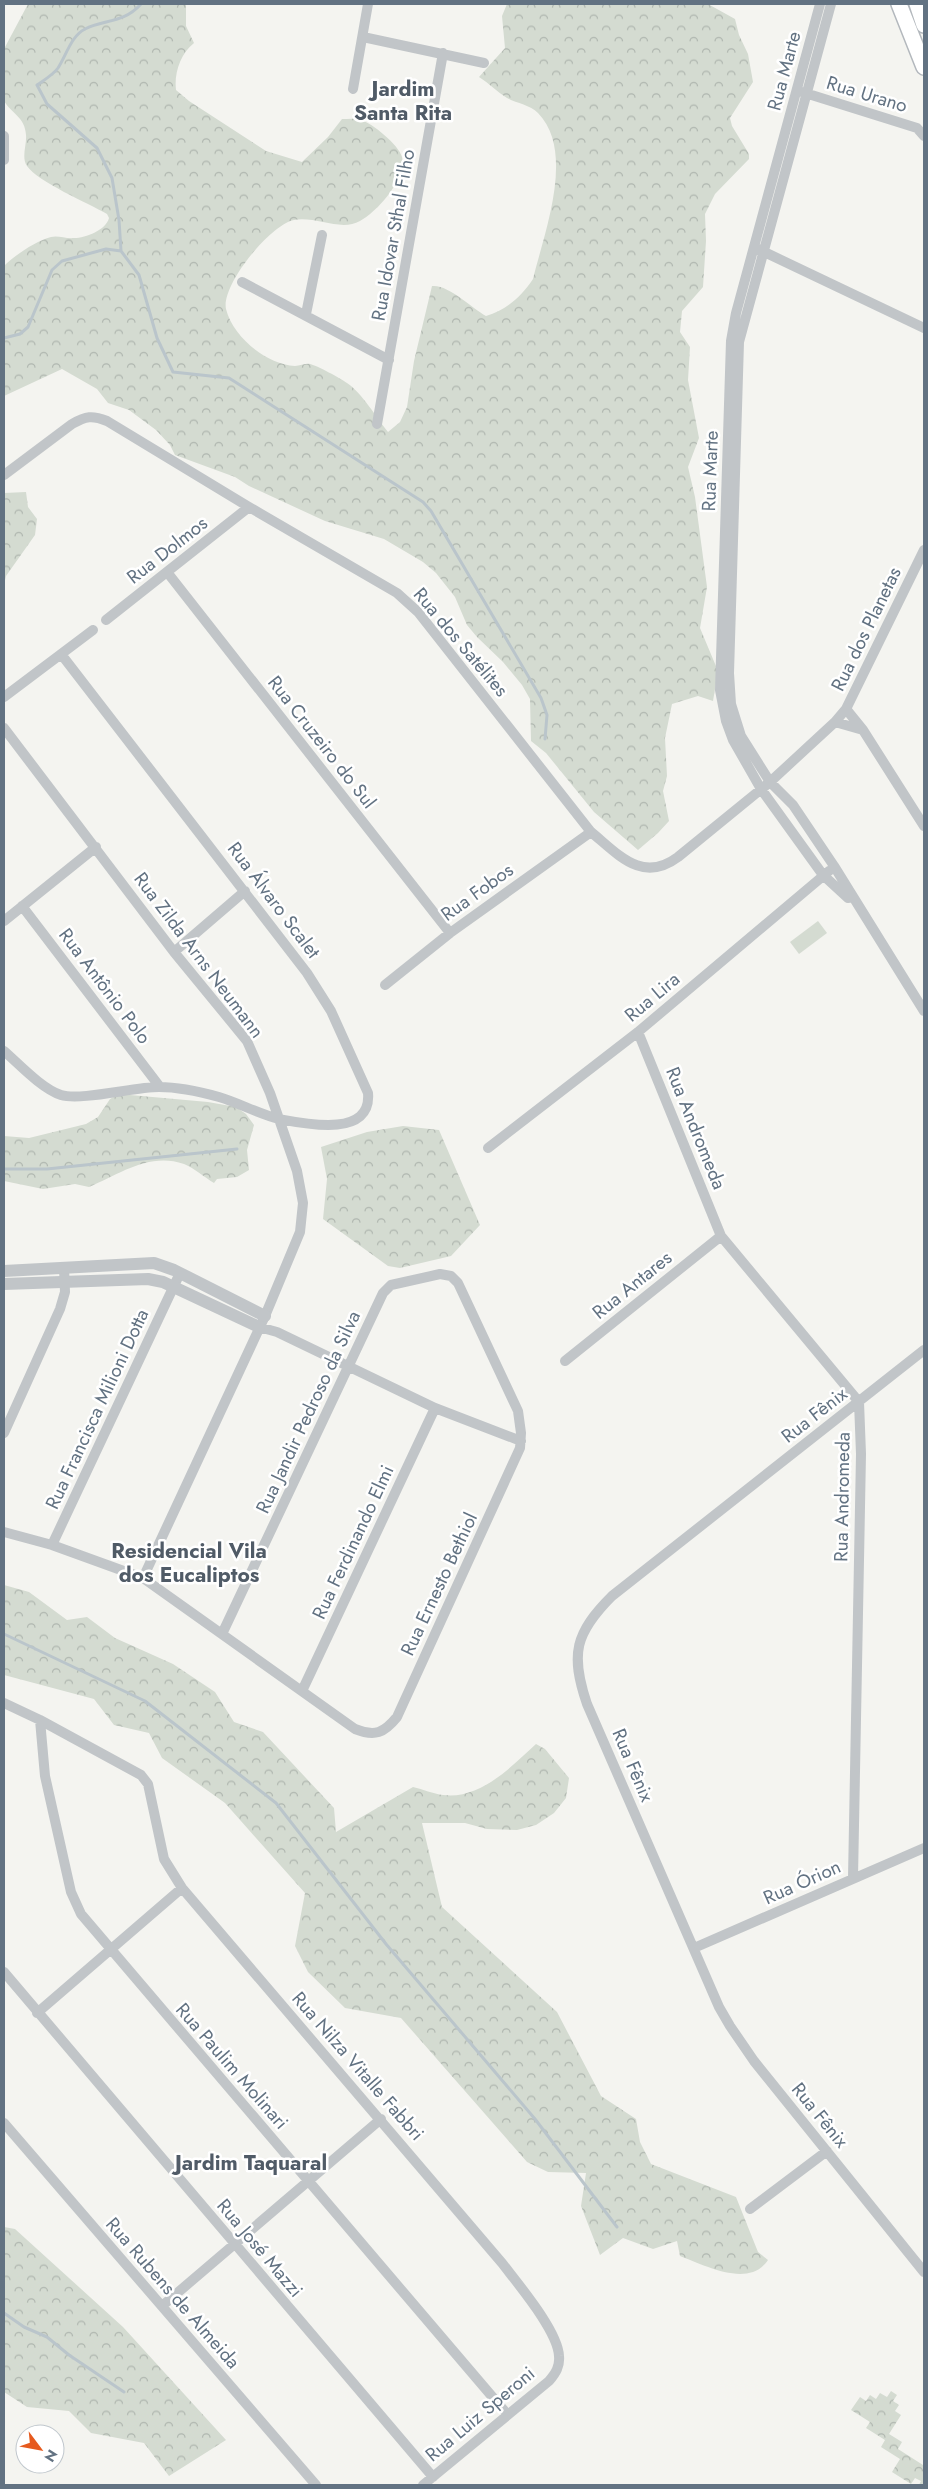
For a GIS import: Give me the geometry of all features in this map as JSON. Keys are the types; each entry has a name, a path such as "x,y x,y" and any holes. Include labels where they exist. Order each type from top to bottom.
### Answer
{"main road":[{"path":"899,4 924,67"},
{"path":"917,4 924,25"}],"street":[{"path":"353,89 368,4"},
{"name":"Rua Marte","path":"820,4 801,92 760,249 740,342 729,673 731,704 741,736 770,782 792,805 834,866 858,908 924,1011"},
{"name":"Rua Marte","path":"801,92 831,4"},
{"path":"363,37 484,63"},
{"name":"Rua Idovar Sthal Filho","path":"377,424 443,53"},
{"name":"Rua Urano","path":"801,92 917,128 924,136"},
{"path":"4,136 4,160"},
{"path":"306,314 322,235"},
{"path":"760,249 924,328"},
{"name":"Rua Marte","path":"760,249 736,313 731,341 720,690 726,721 734,740 761,789 823,875 858,908"},
{"path":"242,282 306,314 389,360"},
{"name":"Rua dos Satélites","path":"4,475 72,424 84,417 94,416 107,421 249,507 397,593 418,612 591,832 633,864 644,868 657,868 668,864 678,857 770,782 836,722"},
{"name":"Rua Dolmos","path":"106,620 249,507"},
{"name":"Rua dos Planetas","path":"836,722 846,709 924,550"},
{"name":"Rua Cruzeiro do Sul","path":"167,572 450,933"},
{"path":"4,697 93,630"},
{"name":"Rua Álvaro Scalet","path":"4,1051 48,1088 61,1095 160,1087 216,1096 278,1118 330,1126 352,1122 366,1110 369,1101 368,1092 343,1034 328,1005 307,973 61,654"},
{"path":"846,709 863,730 924,826"},
{"path":"836,722 863,730"},
{"name":"Rua Zilda Arns Neumann","path":"4,728 96,846 174,952 247,1041 270,1093 297,1171 302,1196 300,1232 262,1321 143,1578"},
{"path":"796,836 807,826"},
{"name":"Rua Fobos","path":"385,985 450,933 591,832"},
{"path":"4,920 96,846"},
{"name":"Rua Lira","path":"488,1148 638,1032 834,866"},
{"path":"174,952 245,891"},
{"name":"Rua Antônio Polo","path":"22,906 160,1087"},
{"name":"Rua Andromeda","path":"638,1032 721,1236 859,1402 861,1454 853,1878"},
{"name":"Rua Antares","path":"565,1361 721,1236"},
{"path":"4,1271 154,1263 180,1273 278,1332 348,1366 435,1408 521,1441"},
{"path":"4,1433 60,1309 65,1292 64,1268"},
{"name":"Rua Francisca Milioni Dotta","path":"52,1545 180,1273"},
{"name":"Rua Jandir Pedroso da Silva","path":"222,1634 348,1366 388,1287 440,1274 455,1279 518,1411 521,1441"},
{"path":"4,1284 148,1279 262,1321"},
{"name":"Rua Fênix","path":"924,1350 612,1596 588,1622 583,1632 578,1654 578,1670 582,1688 719,2007 742,2044 924,2272"},
{"name":"Rua Ferdinando Elmi","path":"302,1691 435,1408"},
{"name":"Rua Ernesto Bethiol","path":"302,1691 355,1729 366,1734 378,1734 386,1731 397,1717 515,1462 521,1441"},
{"path":"4,1532 52,1545 143,1578 302,1691"},
{"path":"4,1703 40,1720"},
{"name":"Rua Nilza Vitalle Fabbri","path":"40,1720 136,1772 145,1779 148,1784 164,1859 182,1888 502,2263 533,2304 557,2344 560,2354 558,2368"},
{"name":"Rua Paulim Molinari","path":"40,1720 45,1776 71,1892 81,1914 507,2414"},
{"name":"Rua Órion","path":"694,1948 924,1848"},
{"path":"38,2013 182,1888"},
{"name":"Rua José Mazzi","path":"4,1972 433,2477"},
{"path":"162,2306 381,2119"},
{"name":"Rua Rubens de Almeida","path":"4,2123 316,2485"},
{"path":"750,2209 827,2151"},
{"name":"Rua Luiz Speroni","path":"423,2485 549,2381 558,2368"}],"green space":[{"path":"28,4 186,4 186,26 194,43 185,53 179,65 176,90 189,101 266,151 302,162 328,137 342,119 361,120 372,125 396,147 402,157 400,175 389,193 375,210 353,224 345,225 302,219 284,224 249,257 231,286 226,309 243,339 262,354 284,364 295,366 310,364 353,387 388,432 400,422 407,407 414,361 432,286 445,289 486,316 513,302 533,279 554,193 555,149 549,129 538,113 507,98 479,77 505,48 502,16 507,4 708,4 735,19 739,35 748,54 753,82 730,118 732,126 749,154 749,159 715,194 705,214 706,241 703,287 682,311 680,332 690,347 688,380 699,438 688,467 695,497 707,587 700,628 718,671 713,701 698,696 672,704 665,738 667,776 663,791 669,821 638,850 594,812 546,753 531,741 530,699 522,685 503,662 467,625 455,597 436,573 423,562 384,539 325,521 249,486 235,477 175,455 170,445 156,430 129,410 108,403 97,389 62,369 4,396 4,266 32,245 45,239 54,237 79,238 90,235 100,230 109,218 107,214 41,179 25,163 25,129 21,120 4,101 4,49"},
{"path":"26,492 28,507 37,519 35,535 6,576 4,585 4,493"},
{"path":"818,921 827,933 799,954 790,942"},
{"path":"119,1094 208,1102 236,1107 246,1114 254,1125 247,1150 249,1170 237,1177 217,1179 214,1183 184,1164 159,1161 135,1166 89,1187 75,1184 43,1189 4,1181 4,1136 29,1138 86,1124 98,1117 110,1099"},
{"path":"403,1126 439,1130 480,1225 451,1256 400,1268 388,1266 323,1219 327,1179 321,1147 367,1132"},
{"path":"4,1585 29,1592 67,1620 87,1617 115,1638 173,1664 215,1692 234,1722 263,1732 334,1808 336,1832 413,1787 443,1795 457,1795 470,1792 494,1780 536,1744 545,1749 569,1778 566,1798 554,1813 536,1825 517,1830 487,1829 465,1823 422,1823 442,1907 557,2012 601,2096 636,2119 640,2142 651,2164 736,2197 758,2252 768,2260 760,2269 750,2273 738,2274 713,2269 680,2256 677,2241 653,2249 623,2238 600,2255 581,2206 586,2173 548,2172 527,2162 401,2018 345,2008 308,1972 295,1946 305,1893 225,1803 162,1758 149,1733 114,1725 94,1699 4,1675"},
{"path":"4,2227 15,2229 123,2327 226,2440 169,2476 144,2443 91,2433 69,2411 27,2407 4,2392"},
{"path":"891,2391 897,2395 893,2401 899,2405 895,2411 901,2415 889,2434 902,2442 898,2449 923,2465 924,2463 924,2485 919,2485 921,2481 915,2478 911,2484 892,2472 900,2459 881,2447 885,2440 866,2428 870,2422 851,2410 860,2397 866,2401 870,2395 876,2399 880,2393 887,2397"}],"waterway":[{"path":"141,4 127,15 92,26 80,32 72,41 56,71 37,85 47,104 97,148 112,178 119,220 121,251 139,275 157,338 173,372 229,378 423,502 431,511 541,698 547,715 545,739"},
{"path":"4,338 20,334 28,327 52,270 62,261 106,249 121,251"},
{"path":"4,1169 47,1169 237,1149"},
{"path":"4,1634 145,1701 276,1803 386,1944 535,2119 617,2227"},
{"path":"4,2313 24,2327 47,2337 69,2355 124,2392"}],"district":[{"name":"Jardim Santa Rita","path":"403,101"},
{"name":"Residencial Vila dos Eucaliptos","path":"189,1563"},
{"name":"Jardim Taquaral","path":"251,2163"}]}
